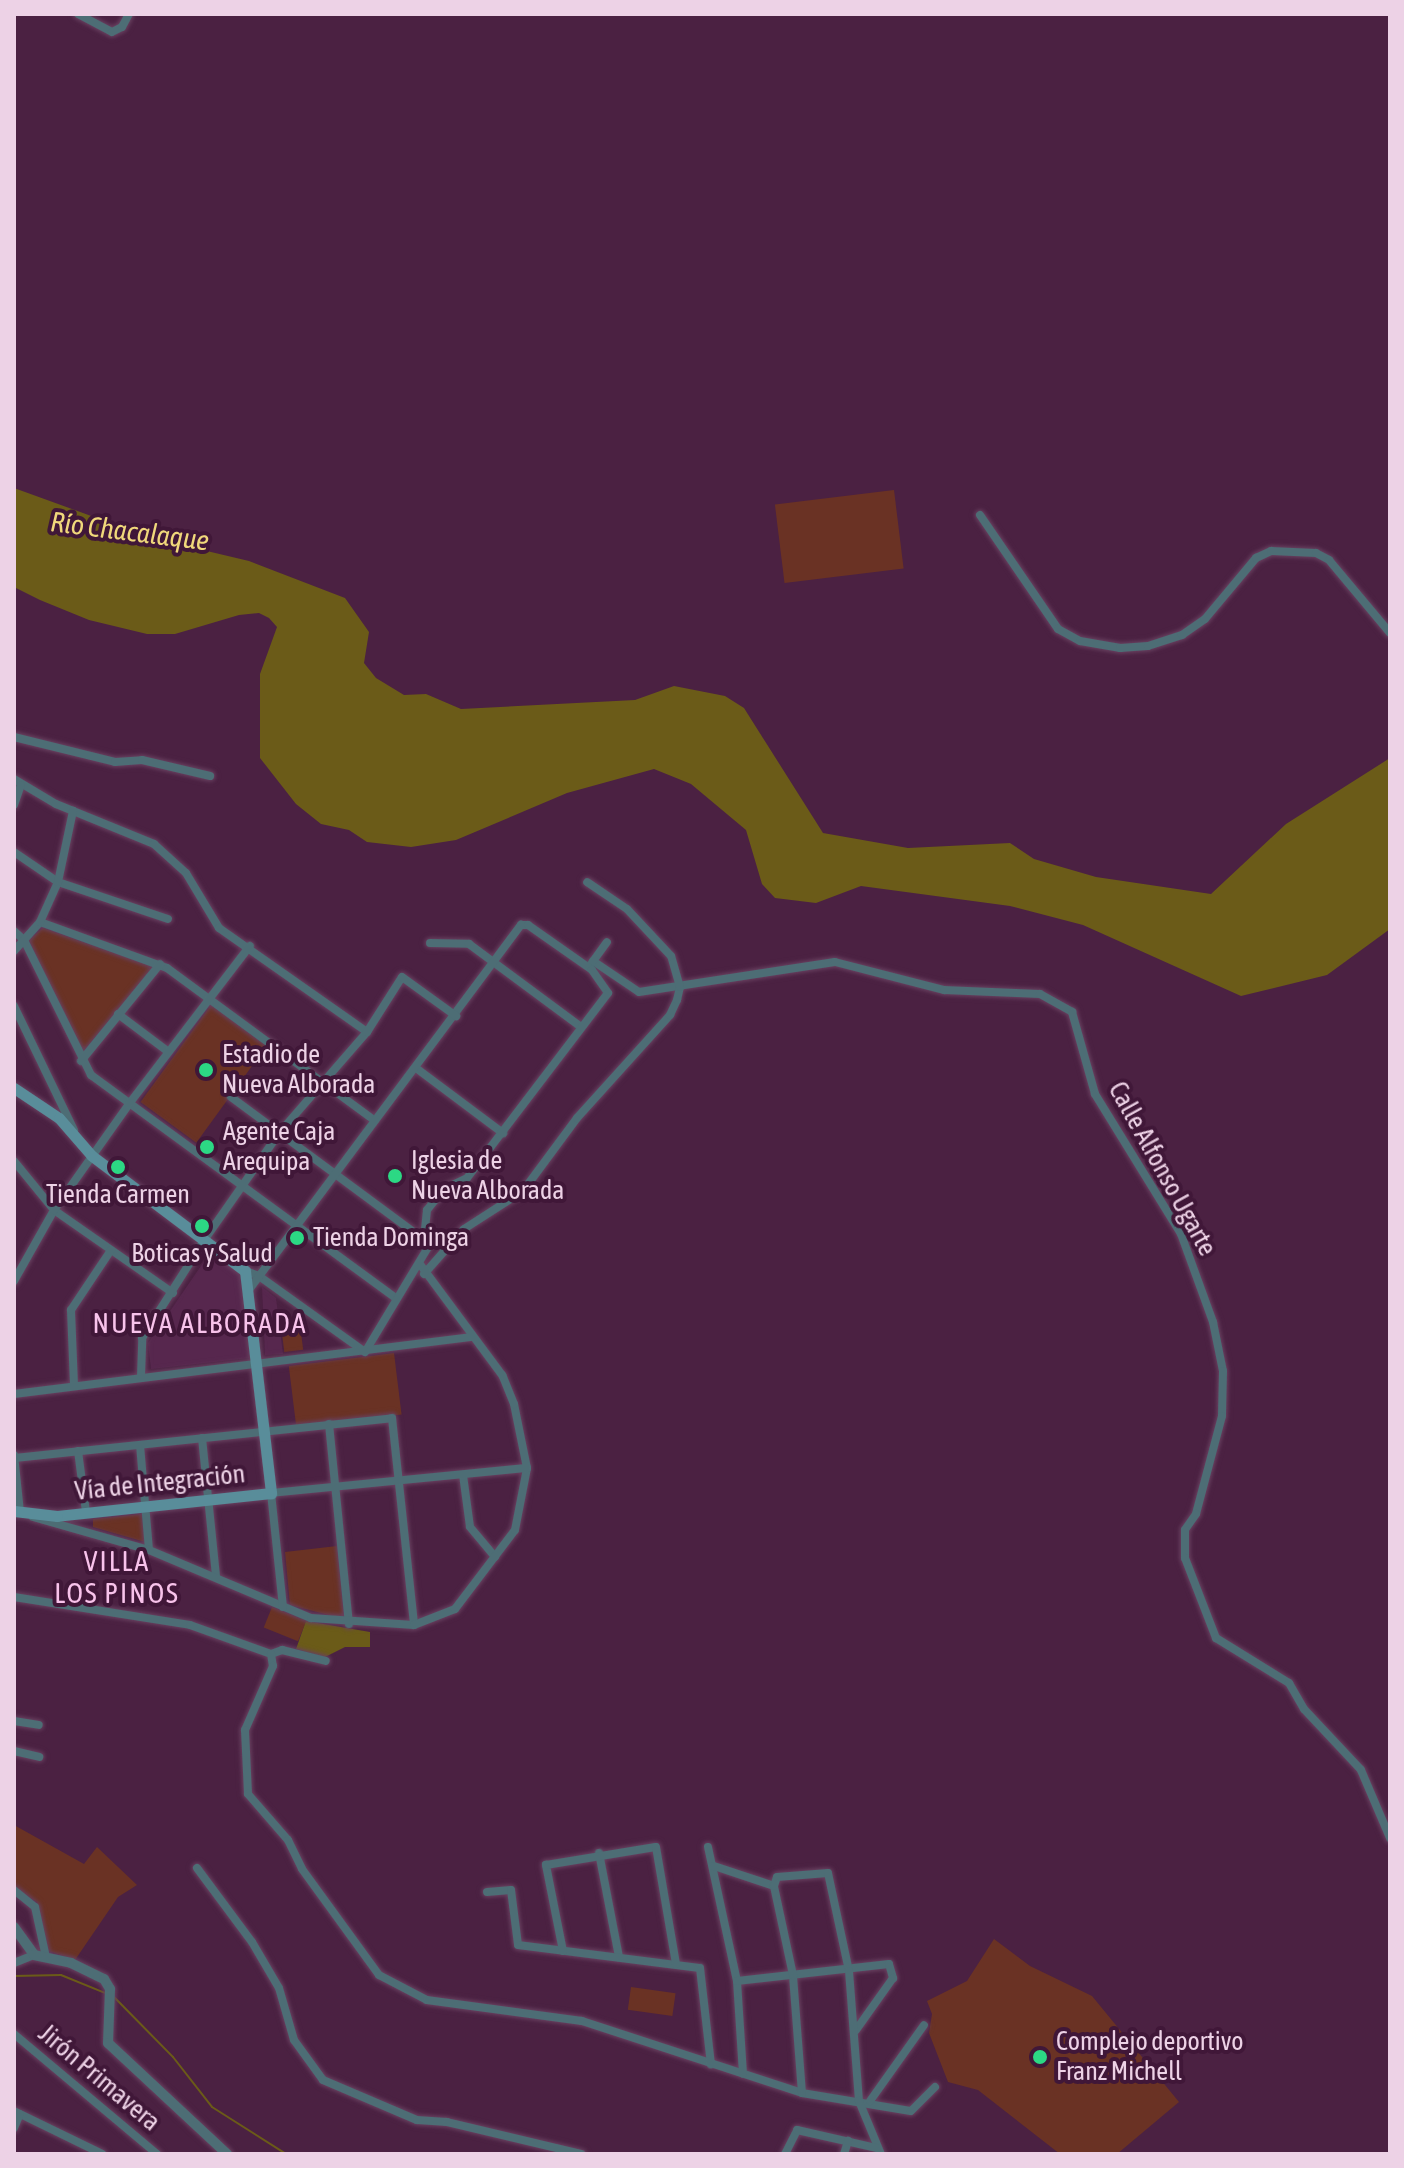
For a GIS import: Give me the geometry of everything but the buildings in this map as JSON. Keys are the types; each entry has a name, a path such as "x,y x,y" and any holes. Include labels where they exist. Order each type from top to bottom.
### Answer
{"main road":[{"path":"14,1088 76,1134 92,1156 245,1271"},
{"name":"Vía de Integración","path":"17,1512 33,1517 271,1493 245,1271"}],"street":[{"path":"78,14 112,32 129,14"},
{"path":"980,515 1058,629 1080,641 1120,648 1182,635 1205,619 1256,558 1271,551 1316,553 1329,560 1390,633"},
{"path":"14,737 115,762 142,760 210,776"},
{"path":"14,805 17,782 73,811 154,844 186,873 209,918 367,1032"},
{"path":"14,951 40,922 58,882 73,811"},
{"path":"14,852 58,882 168,919"},
{"path":"424,1274 464,1229 523,1191 577,1118 670,1015 680,987 677,966 652,932 587,882"},
{"path":"40,922 160,964 374,1120"},
{"path":"248,1291 521,925 528,925 639,992 680,987"},
{"path":"14,931 24,940 81,1061 129,1104 396,1298"},
{"path":"591,965 607,942"},
{"path":"430,943 469,944 581,1027"},
{"path":"14,1281 54,1210 166,1050 211,999 250,946"},
{"name":"Calle Alfonso Ugarte","path":"680,987 835,962 944,990 1040,994 1070,1010 1083,1040 1095,1094 1181,1234 1213,1322 1223,1371 1222,1416 1196,1514 1185,1530 1185,1558 1210,1625 1216,1638 1231,1650 1289,1683 1304,1709 1361,1770 1390,1838"},
{"path":"81,1061 160,964"},
{"path":"424,1237 427,1210 444,1189 467,1178 609,988 591,965"},
{"path":"141,1376 142,1338 205,1239 280,1132 367,1032 402,977 456,1016"},
{"path":"14,1006 76,1134"},
{"path":"118,1014 166,1050"},
{"path":"416,1068 503,1133"},
{"path":"231,1097 424,1237 429,1248 365,1352"},
{"path":"14,1161 54,1210 173,1293"},
{"path":"74,1385 71,1310 111,1250"},
{"path":"33,1517 149,1550 311,1618 349,1624 414,1625 455,1609 515,1530 527,1468 509,1390 419,1263"},
{"path":"245,1271 259,1276 365,1352"},
{"path":"14,1394 472,1337"},
{"path":"17,1512 14,1456 392,1418 414,1625"},
{"path":"329,1424 349,1624"},
{"path":"202,1438 216,1577"},
{"path":"140,1445 149,1550"},
{"path":"78,1451 86,1512"},
{"path":"283,1607 271,1493 527,1468"},
{"path":"463,1475 470,1527 495,1557"},
{"path":"14,1597 190,1625 271,1654 282,1650 326,1661"},
{"path":"271,1654 273,1666 245,1730 248,1794 288,1840 302,1869 379,1975 427,2000 582,2021 802,2093 870,2101 911,2111 935,2087"},
{"path":"14,1721 39,1725"},
{"path":"14,1751 39,1757"},
{"path":"563,1951 546,1865 599,1853 656,1847 676,1964"},
{"path":"708,1847 737,1981 743,2074"},
{"path":"599,1853 619,1957"},
{"path":"714,1866 774,1886"},
{"path":"197,1868 252,1942 279,1988 294,2040 323,2080 417,2120 447,2122 581,2154"},
{"path":"802,2093 793,1975 774,1886 777,1877 828,1873 849,1971 856,2030 859,2101 879,2151"},
{"path":"14,1890 35,1907 40,1956"},
{"path":"487,1892 511,1890 518,1945 700,1968 711,2064"},
{"path":"14,1927 40,1956 90,1971 109,1994 108,2043 227,2154"},
{"path":"14,1963 40,1956"},
{"path":"737,1981 849,1971 884,1964 894,1972 856,2030"},
{"path":"870,2101 924,2025"},
{"name":"Jirón Primavera","path":"14,2034 157,2154"},
{"path":"14,2128 17,2113 102,2154"},
{"path":"785,2154 797,2130 879,2151"},
{"path":"844,2154 848,2141"}],"shaded area":[{"path":"894,490 904,568 785,583 775,505"},
{"path":"43,928 154,967 81,1054 29,940"},
{"name":"Estadio de Nueva Alborada","path":"211,1005 267,1046 196,1143 140,1102"},
{"path":"212,1250 239,1271 250,1358 151,1369 148,1343"},
{"path":"262,1287 276,1298 283,1354 265,1355"},
{"path":"299,1316 303,1350 284,1352 280,1318"},
{"path":"394,1353 402,1415 296,1427 289,1366"},
{"path":"142,1514 145,1542 93,1527 93,1519"},
{"path":"337,1546 344,1619 290,1605 285,1552"},
{"path":"272,1607 306,1621 298,1641 264,1627"},
{"path":"14,1825 84,1864 97,1847 137,1885 118,1897 75,1960 49,1951 37,1902 14,1887"},
{"name":"Complejo deportivo Franz Michell","path":"994,1939 1030,1966 1092,1996 1179,2102 1117,2154 1060,2154 978,2090 948,2082 929,2033 932,2014 927,2001 967,1981"},
{"path":"631,1987 676,1993 672,2016 628,2010"}],"water":[{"name":"Río Chacalaque","path":"14,488 152,538 249,561 345,598 369,632 364,663 376,678 404,695 426,694 461,709 635,700 674,686 725,696 744,708 823,833 908,848 1010,843 1034,859 1096,877 1211,894 1286,824 1390,758 1390,929 1327,975 1241,996 1083,925 1010,906 861,886 816,903 775,898 762,884 746,830 691,784 654,769 567,793 456,840 411,847 367,842 349,830 321,824 296,804 260,758 260,674 277,627 269,618 259,613 239,615 175,634 147,634 89,620 14,587"},
{"path":"306,1621 370,1632 370,1647 345,1647 325,1657 296,1649"}],"waterway":[{"path":"14,1976 61,1975 105,1993"},
{"path":"114,1997 173,2057 212,2107 286,2154"}],"place":[{"name":"Estadio de Nueva Alborada","path":"206,1070"},
{"name":"Agente Caja Arequipa","path":"207,1147"},
{"name":"Tienda Carmen","path":"118,1167"},
{"name":"Iglesia de Nueva Alborada","path":"395,1176"},
{"name":"Boticas y Salud","path":"202,1226"},
{"name":"Tienda Dominga","path":"297,1238"},
{"name":"Complejo deportivo Franz Michell","path":"1040,2057"}],"district":[{"name":"NUEVA ALBORADA","path":"200,1323"},
{"name":"VILLA LOS PINOS","path":"117,1577"}]}
